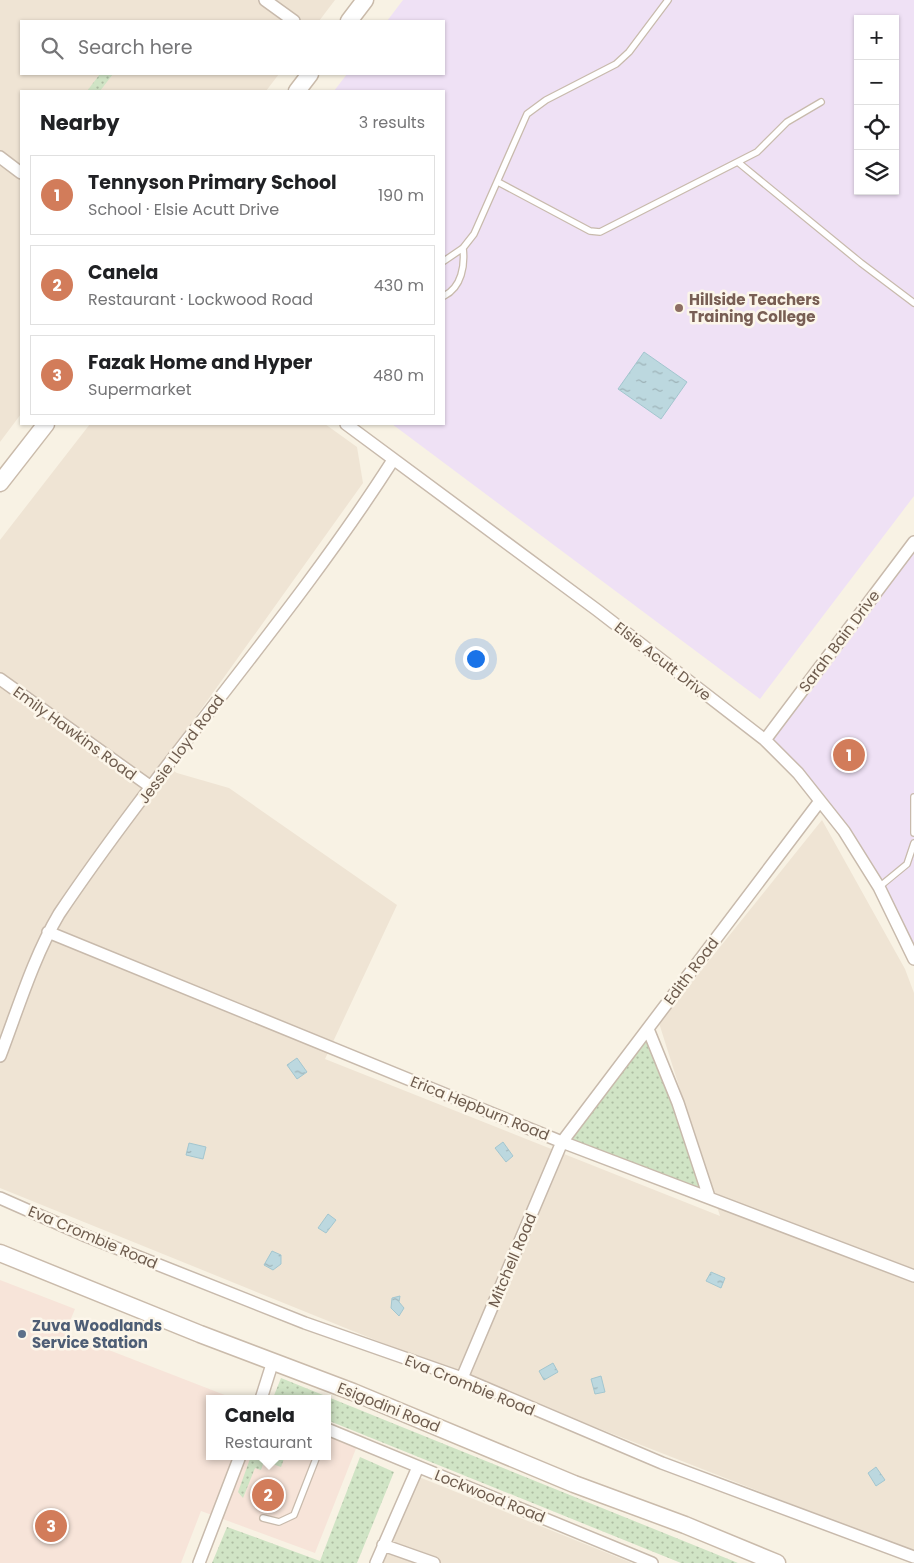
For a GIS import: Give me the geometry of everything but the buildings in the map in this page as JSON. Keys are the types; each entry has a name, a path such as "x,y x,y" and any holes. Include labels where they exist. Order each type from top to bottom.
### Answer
{"main road":[{"path":"350,20 365,0"},
{"path":"298,90 309,75"},
{"path":"0,483 45,425"},
{"name":"Esigodini Road","path":"0,1254 448,1431 574,1484 686,1525 777,1563"}],"street":[{"path":"265,0 293,20"},
{"path":"0,157 20,172"},
{"name":"Elsie Acutt Drive","path":"347,425 597,610 764,740 798,773 844,832 879,887 914,959"},
{"name":"Jessie Lloyd Road","path":"0,1056 48,932 65,904 151,787 352,525 393,460"},
{"name":"Sarah Bain Drive","path":"764,740 914,542"},
{"name":"Emily Hawkins Road","path":"0,679 151,787"},
{"name":"Edith Road","path":"562,1142 820,801"},
{"name":"Erica Hepburn Road","path":"48,932 562,1142 914,1276"},
{"path":"648,1029 678,1103 709,1197"},
{"name":"Mitchell Road","path":"462,1378 562,1142"},
{"name":"Eva Crombie Road","path":"0,1198 86,1236 305,1323 462,1378 662,1463 913,1554"},
{"path":"262,1395 273,1361"},
{"name":"Lockwood Road","path":"331,1431 646,1562"},
{"path":"199,1563 238,1460"},
{"path":"376,1563 418,1467"},
{"path":"383,1545 434,1563"}],"lane":[{"path":"445,260 463,248 474,234 527,114 546,100 600,73 629,52 668,0"},
{"path":"498,182 590,231 600,232 739,163 765,147 787,122 821,102"},
{"path":"739,163 861,264 914,303"},
{"path":"445,295 453,290 463,272 463,248"},
{"path":"914,796 914,833"},
{"path":"879,887 907,864 914,842"},
{"path":"263,1518 279,1522 294,1515 315,1460"}],"shaded area":[{"path":"0,0 335,0 320,20 20,20 20,75 278,75 267,90 20,90 20,415 0,442"},
{"name":"Hillside Teachers Training College","path":"403,0 914,0 914,496 760,699 393,425 445,425 445,90 335,90 346,75 445,75 445,20 388,20"},
{"path":"89,425 326,425 357,447 363,483 162,764 177,773 229,788 397,905 325,1059 720,1216 659,1023 822,820 905,969 914,993 914,1552 437,1365 0,1188 0,540"},
{"path":"914,547 914,953 880,883 768,740"},
{"path":"0,1280 75,1309 65,1333 225,1395 206,1395 206,1460 331,1460 331,1436 357,1446 315,1553 201,1511 181,1563 0,1563"},
{"path":"419,1477 632,1563 382,1563"}],"green space":[{"path":"99,75 112,75 101,90 88,90"},
{"path":"647,1037 675,1108 701,1189 569,1140"},
{"path":"281,1378 323,1395 274,1395"},
{"path":"331,1398 738,1563 681,1563 331,1422"},
{"path":"360,1457 394,1472 357,1563 212,1563 227,1527 320,1561"},
{"path":"250,1460 284,1460 281,1467 264,1461 261,1470 255,1468 243,1498 238,1492"}],"water":[{"path":"644,352 687,382 661,419 618,389"},
{"path":"297,1058 307,1072 297,1079 287,1065"},
{"path":"503,1142 513,1156 506,1162 495,1148"},
{"path":"189,1143 206,1147 203,1159 186,1155"},
{"path":"328,1214 336,1220 326,1233 318,1228"},
{"path":"272,1251 281,1255 281,1264 273,1270 264,1265"},
{"path":"711,1272 725,1278 721,1288 706,1281"},
{"path":"400,1296 399,1302 404,1308 399,1316 391,1308 392,1298"},
{"path":"553,1363 558,1372 544,1380 539,1371"},
{"path":"601,1376 605,1392 595,1394 591,1379"},
{"path":"876,1467 885,1480 876,1486 868,1473"}],"place":[{"name":"Hillside Teachers Training College","path":"679,308"},
{"name":"Tennyson Primary School","path":"849,755"},
{"name":"Zuva Woodlands Service Station","path":"22,1334"},
{"name":"Canela","path":"268,1495"},
{"name":"Fazak Home and Hyper","path":"51,1526"}]}
